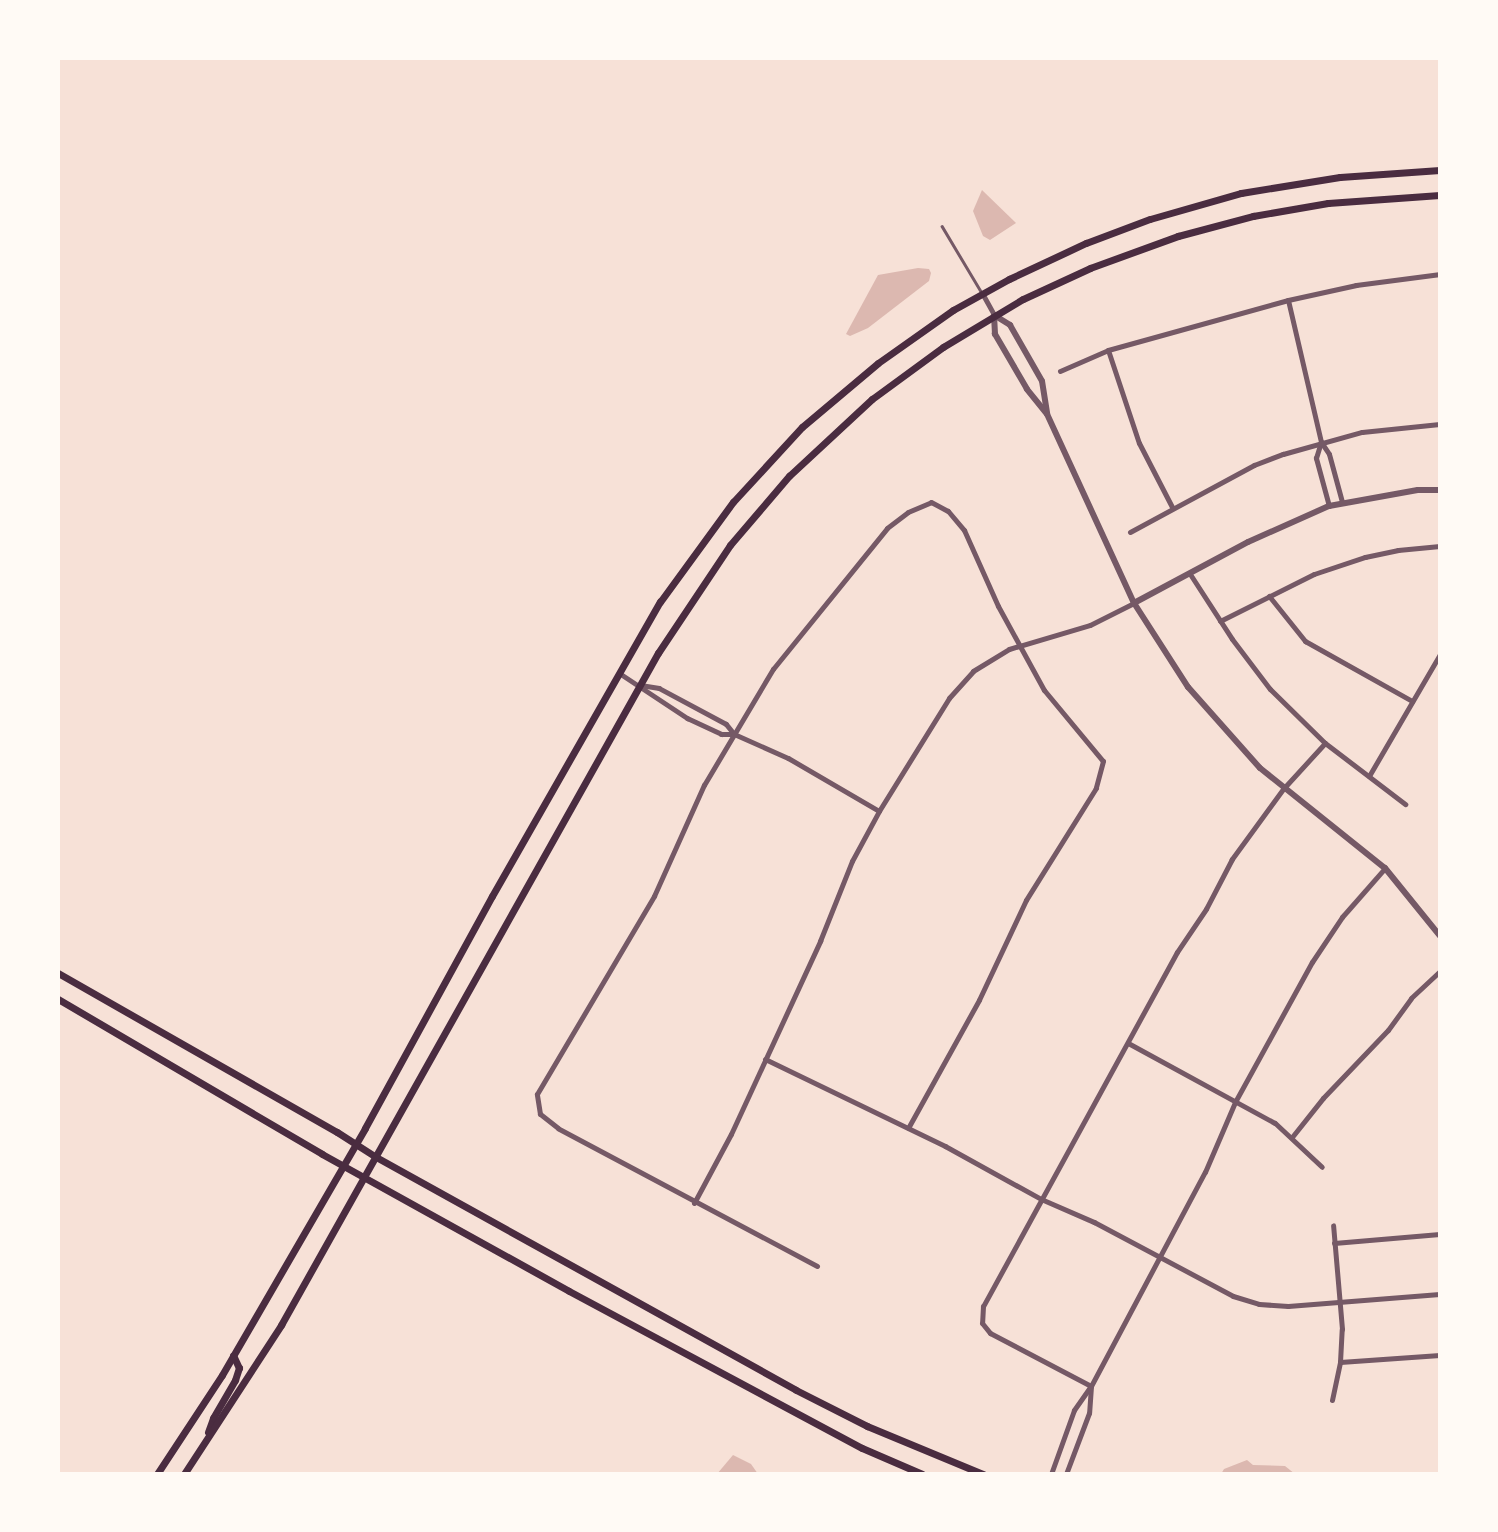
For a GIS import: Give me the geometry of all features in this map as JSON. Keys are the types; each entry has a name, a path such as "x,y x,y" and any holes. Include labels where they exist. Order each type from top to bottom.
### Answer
{"main road":[{"path":"158,1474 233,1355 619,673 690,557 763,467 802,427 878,363 982,293 1086,243 1192,206 1304,182 1440,170"},
{"path":"184,1474 281,1325 640,685 716,564 789,476 887,387 994,316 1090,268 1209,227 1328,203 1440,195"},
{"path":"58,974 376,1157 796,1390 867,1426 983,1474"},
{"path":"58,999 365,1177 797,1414 922,1474"},
{"path":"207,1440 213,1418 239,1368 233,1355"}],"street":[{"path":"1060,371 1108,350 1288,300 1356,285 1440,274"},
{"path":"982,293 994,316 995,334 1027,389 1047,414 1134,603 1164,653 1205,708 1260,768 1385,868 1440,936"},
{"path":"1288,300 1321,442 1329,454 1342,502"},
{"path":"994,316 1010,325 1042,382 1047,414"},
{"path":"1108,350 1139,443 1172,508"},
{"path":"1130,532 1254,465 1321,442 1384,428 1440,424"},
{"path":"1321,442 1316,458 1329,506"},
{"path":"694,1203 731,1134 820,941 852,861 879,811 963,681 985,663 1019,645 1090,625 1248,542 1329,506 1418,490 1440,490"},
{"path":"817,1266 694,1203 558,1128 537,1109 540,1084 654,896 704,785 773,669 887,528 908,512 931,502 948,511 964,530 998,606 1044,690 1103,761 1096,788 1026,900 979,1000 908,1128"},
{"path":"1220,621 1314,574 1365,556 1440,547"},
{"path":"1191,574 1220,621 1270,689 1325,743 1405,804"},
{"path":"1269,596 1305,641 1412,701"},
{"path":"1368,776 1440,654"},
{"path":"619,673 687,718 721,734 734,734 788,758 879,811"},
{"path":"640,685 659,688 726,724 734,734"},
{"path":"1091,1386 990,1333 982,1323 982,1306 1232,859 1283,789 1325,743"},
{"path":"1051,1474 1074,1410 1091,1386 1205,1172 1236,1102 1321,947 1347,910 1385,868"},
{"path":"1292,1137 1338,1082 1388,1030 1411,998 1440,971"},
{"path":"1128,1043 1275,1123 1322,1167"},
{"path":"765,1059 908,1128 1041,1199 1094,1222 1233,1296 1259,1304 1288,1306 1440,1294"},
{"path":"1332,1400 1340,1362 1342,1329 1333,1225"},
{"path":"1334,1243 1440,1234"},
{"path":"1340,1362 1440,1355"},
{"path":"1066,1474 1089,1413 1091,1386"}],"lane":[{"path":"942,226 982,293"}],"shaded area":[{"path":"982,190 1016,223 990,240 983,236 973,211"},
{"path":"918,268 929,269 929,281 868,328 850,336 846,334 878,275"},
{"path":"733,1455 751,1464 758,1474 717,1474"},
{"path":"1247,1460 1253,1465 1285,1466 1295,1474 1221,1474 1224,1469"}]}
